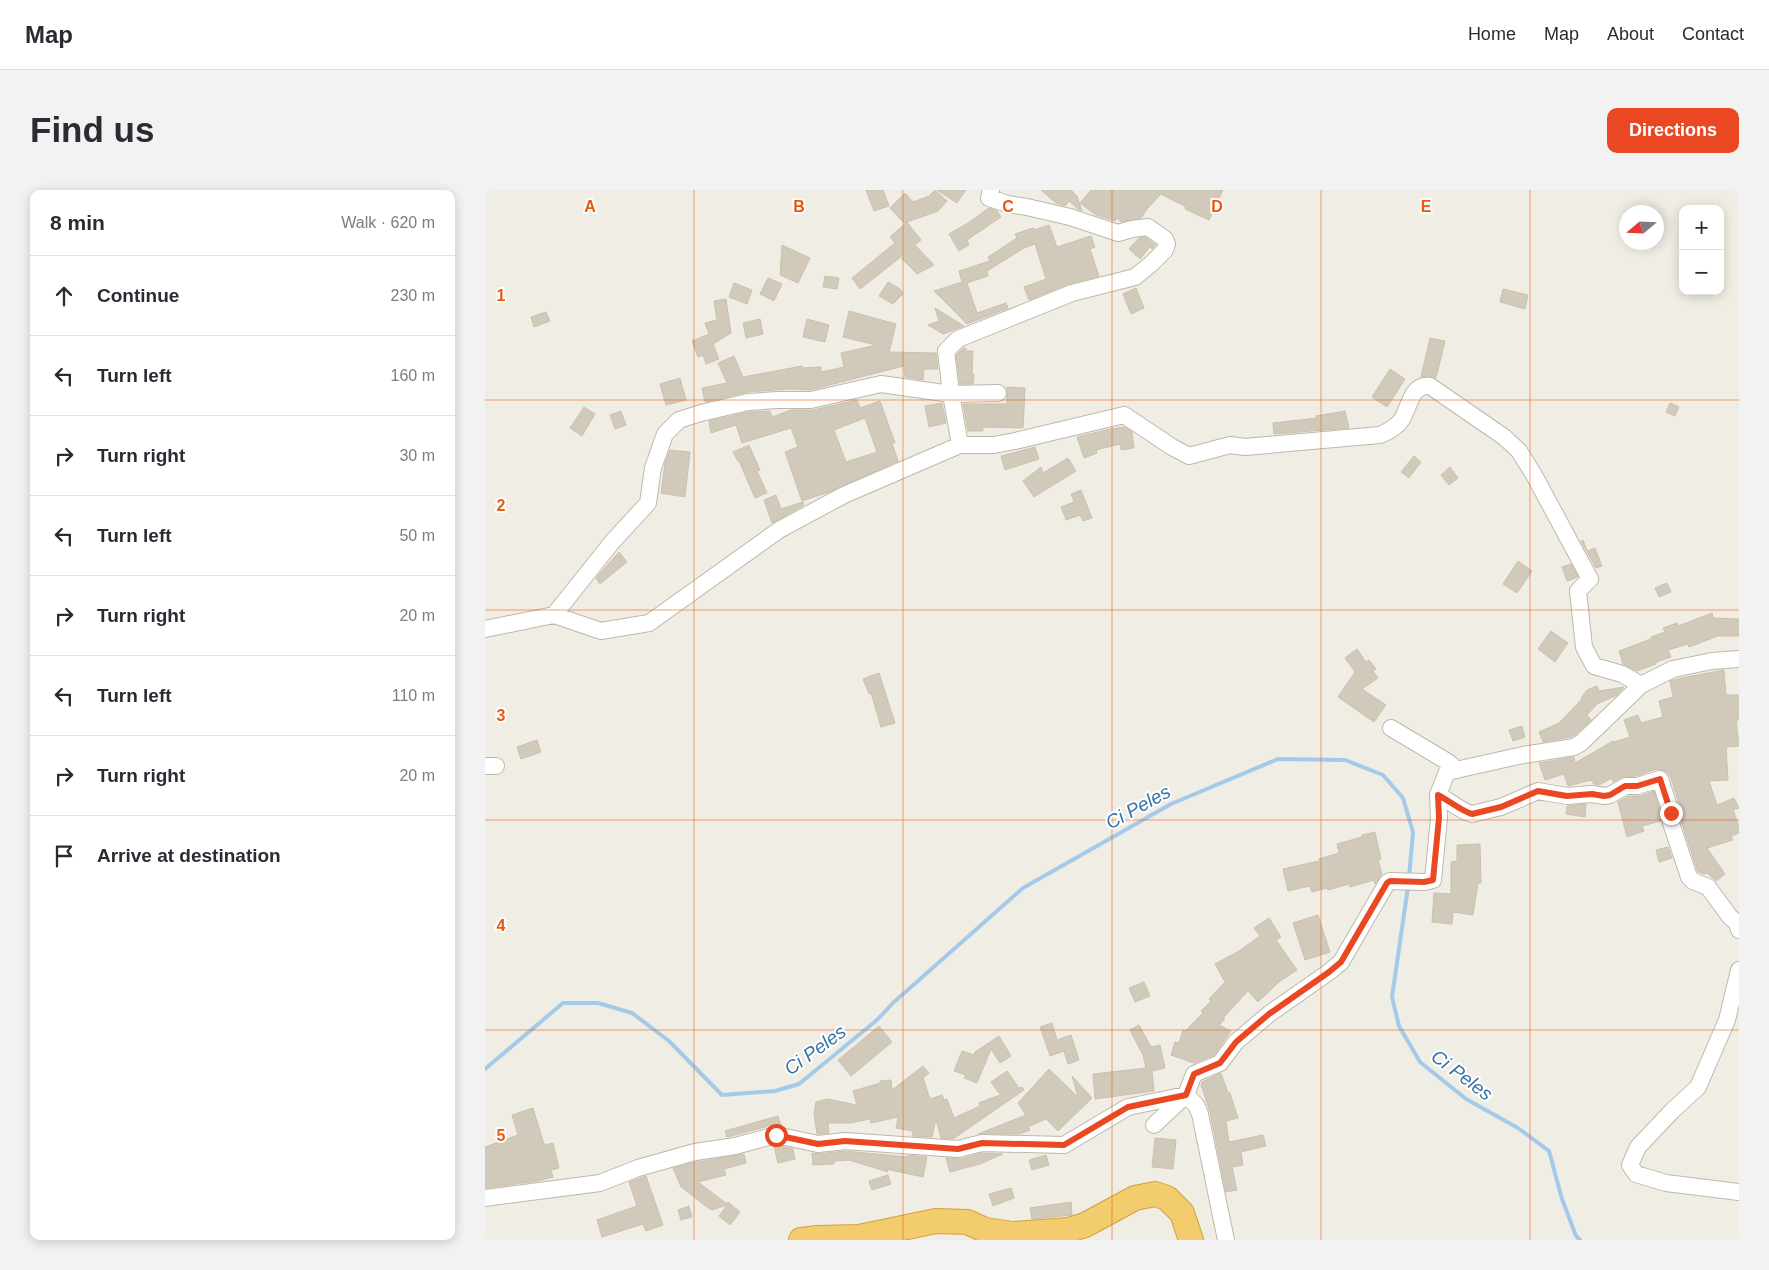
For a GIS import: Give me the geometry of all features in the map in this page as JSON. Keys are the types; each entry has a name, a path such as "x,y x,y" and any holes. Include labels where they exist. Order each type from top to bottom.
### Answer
{"highway":[{"path":"801,1240 859,1237 936,1221 967,1222 985,1230 1013,1234 1069,1230 1085,1225 1135,1198 1155,1194 1167,1198 1182,1213 1191,1240"}],"street":[{"path":"960,445 946,351 958,339 1073,293 1135,277 1165,250 1167,244 1165,239 1148,227 1124,230 1118,233 1070,217 1008,204 989,198 991,190"},
{"path":"554,615 613,541 648,503 653,468 662,440 665,434 679,420 748,402 811,400 881,384 951,394 998,393"},
{"path":"485,629 554,615 601,631 649,623 779,530 844,495 960,445 1015,442 1124,415 1171,447 1189,456 1229,445 1245,447 1380,435 1389,431 1402,420 1415,390 1419,387 1430,386 1512,443 1524,458 1590,579 1578,590 1584,647 1594,666 1622,674 1641,684"},
{"path":"1154,1125 1186,1095 1194,1074 1220,1063 1236,1042 1269,1014 1341,962 1385,885 1390,881 1431,881 1433,878 1439,818 1438,795 1447,772 1523,755 1574,747 1581,743 1641,684 1673,669 1712,661 1739,659"},
{"path":"1391,728 1448,762 1457,770"},
{"path":"1438,795 1467,813 1472,814 1501,807 1538,791 1567,796 1592,794 1604,796 1610,795 1625,786 1637,786 1660,779 1671,813 1671,823 1689,877 1693,881 1708,887 1730,917 1737,922 1739,930"},
{"path":"1739,970 1727,1020 1698,1087 1638,1147 1630,1165 1636,1174 1666,1183 1739,1192"},
{"path":"485,1198 600,1183 638,1168 695,1152 735,1146 776,1135 818,1144 845,1141 958,1149 982,1143 1064,1145 1128,1107 1186,1095 1192,1099 1200,1114 1226,1240"}],"building":[{"path":"866,190 883,190 889,206 874,211"},
{"path":"935,190 947,201 938,211 904,223 890,208 905,193 913,202 929,196"},
{"path":"937,190 966,190 957,203"},
{"path":"1041,190 1071,190 1077,196 1082,211 1069,201 1065,206 1056,203"},
{"path":"1091,190 1223,190 1209,220 1185,209 1186,207 1161,194 1141,218 1121,222 1117,218 1115,221 1096,215 1080,203"},
{"path":"989,208 997,211 1001,217 967,240 969,245 959,251 949,234"},
{"path":"907,222 921,240 915,245 934,265 917,274 902,259 906,253 860,289 852,278 895,243 890,237"},
{"path":"1049,225 1057,247 1091,236 1095,247 1090,249 1099,276 1068,284 1029,300 1024,287 1046,279 1035,244 1024,248 987,271 988,276 967,283 977,313 1006,303 1008,308 967,324 934,291 962,282 959,271 990,261 988,257 1017,238 1015,234"},
{"path":"1145,237 1156,245 1152,249 1150,247 1140,259 1129,249 1139,238"},
{"path":"782,245 810,258 798,283 780,275"},
{"path":"825,276 839,278 837,289 823,287"},
{"path":"768,278 782,284 774,301 760,294"},
{"path":"888,282 900,289 903,294 893,304 879,296"},
{"path":"734,283 752,290 747,304 729,297"},
{"path":"1136,288 1144,308 1131,314 1123,294"},
{"path":"1503,289 1528,295 1525,309 1500,302"},
{"path":"726,299 731,333 713,344 719,359 706,364 703,355 698,357 692,341 709,334 705,323 717,320 714,301"},
{"path":"935,308 964,326 943,334 928,325 939,321"},
{"path":"849,311 896,324 889,352 936,353 938,369 924,369 923,380 905,377 904,366 810,390 789,389 747,392 705,402 702,388 727,383 718,363 734,356 743,377 802,366 802,368 821,367 821,372 844,367 841,353 876,345 843,337"},
{"path":"546,312 550,321 534,327 531,317"},
{"path":"760,319 763,334 746,338 743,323"},
{"path":"807,319 829,325 825,342 803,337"},
{"path":"1430,338 1445,341 1436,378 1430,376 1421,377"},
{"path":"963,348 966,348 966,351 973,351 973,384 960,384 956,355"},
{"path":"1390,369 1405,379 1387,407 1372,397"},
{"path":"680,378 686,400 666,405 660,384"},
{"path":"1007,387 1025,388 1023,428 983,427 983,431 968,431 963,404 1007,404"},
{"path":"857,400 860,408 880,401 895,443 892,443 898,461 829,492 802,501 785,452 798,447 791,428 742,443 736,425 711,433 709,421 749,412 770,411 772,417 791,410 813,410","holes":["865,418 877,452 846,462 834,430"]},
{"path":"942,403 946,423 929,427 925,406"},
{"path":"1670,403 1679,407 1675,416 1666,412"},
{"path":"584,407 595,414 582,436 570,428"},
{"path":"621,411 626,425 615,429 610,415"},
{"path":"1345,411 1349,428 1274,434 1273,423 1317,418 1316,416"},
{"path":"1125,427 1132,432 1134,448 1121,450 1120,444 1096,450 1097,453 1084,458 1077,437"},
{"path":"749,445 760,470 757,471 767,493 755,498 739,461 733,452"},
{"path":"1035,447 1039,459 1005,470 1001,456"},
{"path":"670,450 690,452 685,497 661,493 665,463"},
{"path":"1414,456 1421,462 1409,478 1401,472"},
{"path":"1068,458 1076,471 1034,497 1023,481 1041,467 1043,473"},
{"path":"1450,467 1458,478 1449,485 1441,475"},
{"path":"1081,490 1092,518 1083,521 1080,515 1066,520 1061,507 1074,502 1071,494"},
{"path":"776,495 781,509 803,502 804,505 772,523 764,500"},
{"path":"1583,540 1587,551 1595,548 1602,566 1596,568 1581,541"},
{"path":"619,552 627,562 600,584 596,578"},
{"path":"1518,561 1532,571 1517,593 1503,584"},
{"path":"1571,564 1578,577 1567,581 1562,567"},
{"path":"1667,583 1671,592 1659,597 1655,588"},
{"path":"1712,613 1713,618 1739,619 1739,636 1718,636 1689,647 1688,644 1668,650 1671,657 1637,671 1623,664 1619,651 1665,632 1663,628 1677,623 1678,626"},
{"path":"1551,631 1568,643 1555,662 1538,649"},
{"path":"1357,649 1366,662 1369,660 1376,669 1373,671 1378,678 1362,689 1386,705 1374,722 1338,697 1355,672 1345,658"},
{"path":"1724,670 1726,695 1739,695 1739,720 1736,720 1739,746 1726,747 1728,780 1709,781 1717,805 1734,798 1739,808 1733,810 1739,827 1739,833 1731,836 1733,840 1707,848 1725,874 1716,881 1707,873 1698,872 1681,821 1681,810 1670,776 1666,771 1657,769 1636,776 1622,777 1613,782 1612,778 1599,785 1594,784 1591,780 1568,786 1564,774 1545,780 1539,763 1574,757 1575,763 1613,741 1630,737 1624,720 1638,715 1641,723 1663,717 1659,701 1673,697 1670,681"},
{"path":"879,673 895,723 881,727 871,693 869,694 863,679"},
{"path":"1597,686 1599,691 1624,687 1617,695 1597,704 1587,715 1591,720 1575,735 1543,742 1539,732 1559,723 1582,699 1587,690"},
{"path":"1522,726 1525,737 1513,741 1509,730"},
{"path":"537,740 541,752 521,759 517,747"},
{"path":"1654,791 1661,821 1642,826 1644,831 1627,837 1618,802 1629,796 1640,796"},
{"path":"1586,804 1585,817 1566,814 1567,806"},
{"path":"1375,832 1381,859 1378,860 1382,874 1375,884 1374,880 1350,887 1349,884 1328,890 1327,888 1312,892 1310,886 1288,891 1283,869 1319,861 1319,859 1339,853 1337,844"},
{"path":"1480,844 1481,883 1478,883 1473,915 1453,912 1452,924 1432,922 1434,893 1451,894 1451,862 1457,861 1457,845"},
{"path":"1668,847 1672,858 1659,862 1656,850"},
{"path":"1318,915 1330,952 1305,960 1293,923"},
{"path":"1269,918 1281,937 1276,940 1297,970 1279,982 1258,1002 1248,991 1219,1025 1231,1031 1214,1055 1194,1063 1171,1055 1175,1042 1179,1043 1183,1030 1185,1031 1203,1013 1201,1011 1211,1001 1209,999 1225,982 1215,964 1239,951 1260,936 1254,928"},
{"path":"1144,982 1150,996 1135,1002 1129,988"},
{"path":"1052,1023 1057,1040 1071,1035 1079,1060 1068,1064 1064,1051 1050,1056 1040,1027"},
{"path":"1139,1025 1151,1047 1160,1045 1165,1068 1152,1071 1154,1091 1095,1099 1093,1074 1146,1068 1143,1055 1130,1030"},
{"path":"879,1026 892,1042 851,1076 838,1060"},
{"path":"999,1036 1011,1056 1000,1063 991,1049 977,1083 964,1078 966,1075 954,1071 962,1051 974,1055 975,1052"},
{"path":"923,1066 929,1073 923,1078 930,1099 942,1095 944,1100 947,1099 954,1118 980,1106 979,1103 1002,1094 998,1092 991,1082 1007,1071 1019,1088 1022,1087 1024,1090 953,1139 941,1138 936,1119 932,1137 912,1136 913,1131 896,1128 898,1117 871,1123 870,1119 850,1123 828,1123 829,1133 817,1134 814,1114 816,1102 827,1099 857,1105 853,1091 880,1083 880,1081 891,1080 892,1090"},
{"path":"1049,1069 1078,1097 1072,1076 1092,1098 1058,1131 1046,1119 1028,1127 1030,1130 1019,1134 978,1134 1026,1115 1018,1103"},
{"path":"1221,1073 1238,1118 1226,1121 1229,1142 1263,1135 1266,1146 1241,1152 1243,1165 1232,1167 1237,1190 1226,1192 1210,1112 1201,1085 1202,1082"},
{"path":"533,1108 545,1145 553,1143 559,1168 551,1170 553,1177 538,1181 485,1188 485,1147 518,1135 512,1115"},
{"path":"778,1116 781,1126 773,1125 727,1137 725,1131"},
{"path":"1155,1138 1176,1140 1173,1169 1152,1167"},
{"path":"774,1146 793,1149 795,1159 778,1163"},
{"path":"845,1151 927,1157 923,1177 886,1169 888,1172 849,1160 834,1161 834,1164 813,1165 812,1153"},
{"path":"983,1153 1003,1154 980,1164 950,1172 946,1158 960,1159"},
{"path":"744,1154 746,1163 724,1169 726,1175 698,1182 740,1212 730,1225 719,1216 727,1205 712,1210 707,1207 681,1187 673,1168 697,1162"},
{"path":"1046,1155 1049,1165 1032,1170 1029,1160"},
{"path":"888,1175 891,1184 872,1190 869,1181"},
{"path":"646,1176 663,1225 646,1231 643,1224 602,1237 597,1220 637,1206 629,1182"},
{"path":"1011,1188 1014,1198 993,1206 989,1194"},
{"path":"1071,1202 1072,1215 1032,1219 1030,1208"},
{"path":"689,1206 692,1217 681,1220 678,1210"}],"waterway":[{"name":"Ci Peles","path":"485,1069 563,1003 598,1003 632,1013 669,1041 722,1095 775,1091 799,1084 877,1020 893,1003 1023,888 1171,804 1278,759 1345,760 1383,775 1403,798 1413,832 1409,877"},
{"name":"Ci Peles","path":"1408,887 1392,997 1399,1026 1420,1062 1466,1099 1518,1128 1549,1151 1562,1199 1576,1236 1580,1240"}],"route":[{"path":"776,1135 818,1144 845,1141 958,1149 982,1143 1064,1145 1128,1107 1186,1095 1194,1074 1220,1063 1236,1042 1269,1014 1341,962 1387,883 1390,881 1424,882 1433,880 1439,818 1438,795 1467,813 1472,814 1501,807 1538,791 1567,796 1592,794 1604,796 1610,795 1625,786 1637,786 1660,779 1671,813"}]}
